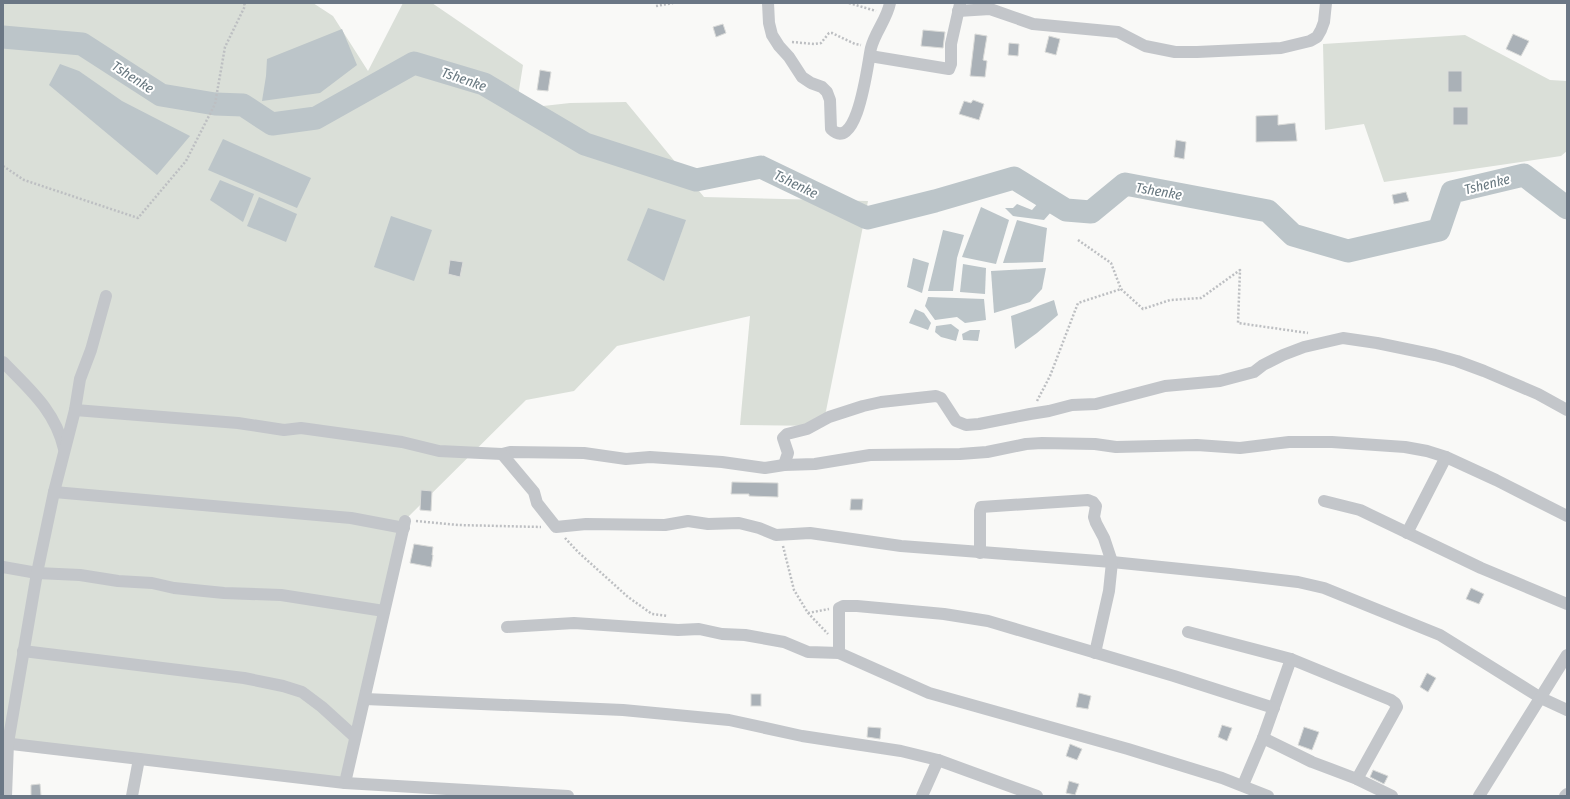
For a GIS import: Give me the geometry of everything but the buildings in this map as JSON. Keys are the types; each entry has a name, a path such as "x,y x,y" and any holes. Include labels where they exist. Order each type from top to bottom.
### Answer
{"street":[{"path":"768,3 769,23 772,35 802,77 811,83 822,87 827,92 830,100 831,129 837,133 845,132 850,128 863,96 871,51 889,8"},
{"path":"871,51 949,69 951,64 951,44 959,7 990,9 1033,24 1118,32 1145,46 1175,52 1282,48 1310,41 1318,37 1324,22 1326,3"},
{"path":"6,796 5,743 37,573 54,492 75,410 80,379 103,312 106,296"},
{"path":"784,465 788,453 783,438 787,434 807,429 839,414 881,402 936,396 941,398 956,421 966,425 1007,419 1072,406 1096,404 1165,386 1220,381 1254,372 1263,365 1283,355 1304,347 1344,338 1435,355 1462,363 1538,394 1567,410"},
{"path":"3,362 25,383 53,419 61,436 64,452"},
{"path":"75,410 238,423 284,430 301,428 402,442 439,451 502,454 510,452 584,454 626,459 650,458 722,462 765,468 784,465 815,464 870,455 960,454 986,452 1026,444 1042,443 1095,444 1116,447 1197,445 1240,448 1289,442 1332,442 1405,447 1427,451 1446,457 1496,480 1567,516"},
{"path":"502,454 534,492 537,503 556,527 586,524 665,525 688,522 708,524 723,522 749,525 776,535 810,533 901,546 1112,562 1298,582 1324,588 1440,636 1541,698 1567,710"},
{"path":"1407,533 1446,457"},
{"path":"54,492 404,524 365,699 355,737 346,783"},
{"path":"980,553 981,507 1088,500 1096,506 1094,517 1104,538 1112,562 1109,591 1096,653"},
{"path":"1324,501 1360,510 1481,568 1567,604"},
{"path":"3,567 37,573 80,575 118,581 152,583 174,588 224,593 281,596 384,611"},
{"path":"839,653 839,608 843,606 944,614 988,621 1052,639 1274,708"},
{"path":"507,627 574,622 678,630 699,629 722,634 745,635 784,642 808,652 839,653 929,692 1120,746 1243,786 1268,796"},
{"path":"1188,632 1291,659 1391,700 1395,703 1397,707 1357,779"},
{"path":"23,651 244,678 283,686 302,692 322,707 355,737"},
{"path":"1479,796 1567,655"},
{"path":"1243,786 1263,738 1291,659"},
{"path":"365,699 623,710 729,720 802,736 901,751 938,760 1037,796"},
{"path":"1263,738 1312,762 1357,779 1390,795"},
{"path":"5,743 346,783 568,796"},
{"path":"132,796 139,759"},
{"path":"922,796 938,760"}],"path":[{"path":"3,166 24,180 138,218 186,161 215,104 224,47 245,6 244,3"},
{"path":"656,6 673,3"},
{"path":"849,3 889,8"},
{"path":"779,46 786,42 796,41 814,44 821,43 829,33 832,33 871,51"},
{"path":"1078,240 1111,263 1121,289 1143,309 1170,300 1201,298 1240,270 1238,323 1313,334"},
{"path":"1030,414 1050,376 1078,303 1121,289"},
{"path":"404,524 556,527 578,552 628,597 652,614 673,617"},
{"path":"782,535 784,551 794,590 808,613 827,633 839,653"},
{"path":"808,613 839,608"}],"shaded area":[{"path":"3,3 313,3 333,16 368,71 403,3 432,3 523,65 516,109 570,103 626,102 704,197 868,201 823,426 740,425 750,316 617,346 574,391 526,400 405,520 345,783 3,743"},
{"path":"342,29 357,65 320,93 262,101 267,59"},
{"path":"1465,35 1550,80 1567,81 1567,151 1561,156 1384,182 1364,124 1325,130 1323,44"},
{"path":"60,64 79,71 122,101 190,136 157,175 49,85"},
{"path":"223,139 311,178 297,208 208,170"},
{"path":"220,180 254,194 243,222 210,200"},
{"path":"259,197 297,214 286,242 247,226"},
{"path":"1039,202 1051,212 1044,220 1013,216 1005,208 1013,208 1017,204 1032,210"},
{"path":"981,207 1009,220 996,264 962,257"},
{"path":"648,208 686,220 664,281 627,260"},
{"path":"391,216 432,230 414,281 374,267"},
{"path":"1017,220 1047,228 1043,262 1003,263"},
{"path":"943,230 964,235 957,258 953,291 928,291"},
{"path":"913,258 929,263 922,293 907,287"},
{"path":"963,264 986,268 985,294 960,292"},
{"path":"1046,268 1042,289 1030,302 994,313 991,271"},
{"path":"928,297 984,299 986,320 965,323 957,317 935,320 925,306"},
{"path":"1054,300 1058,315 1015,349 1011,316"},
{"path":"915,309 924,313 931,323 928,330 909,323"},
{"path":"951,324 959,330 956,341 941,337 935,332 936,326"},
{"path":"970,330 980,330 978,341 963,340 962,334"}],"waterway":[{"name":"Tshenke","path":"3,37 82,44 161,95 215,104 243,105 272,124 316,118 414,63 484,84 585,144 696,180 761,167 867,218 935,201 1014,178 1066,210 1091,212 1125,184 1268,211 1293,235 1348,251 1439,230 1452,192 1524,175 1567,208"}]}
